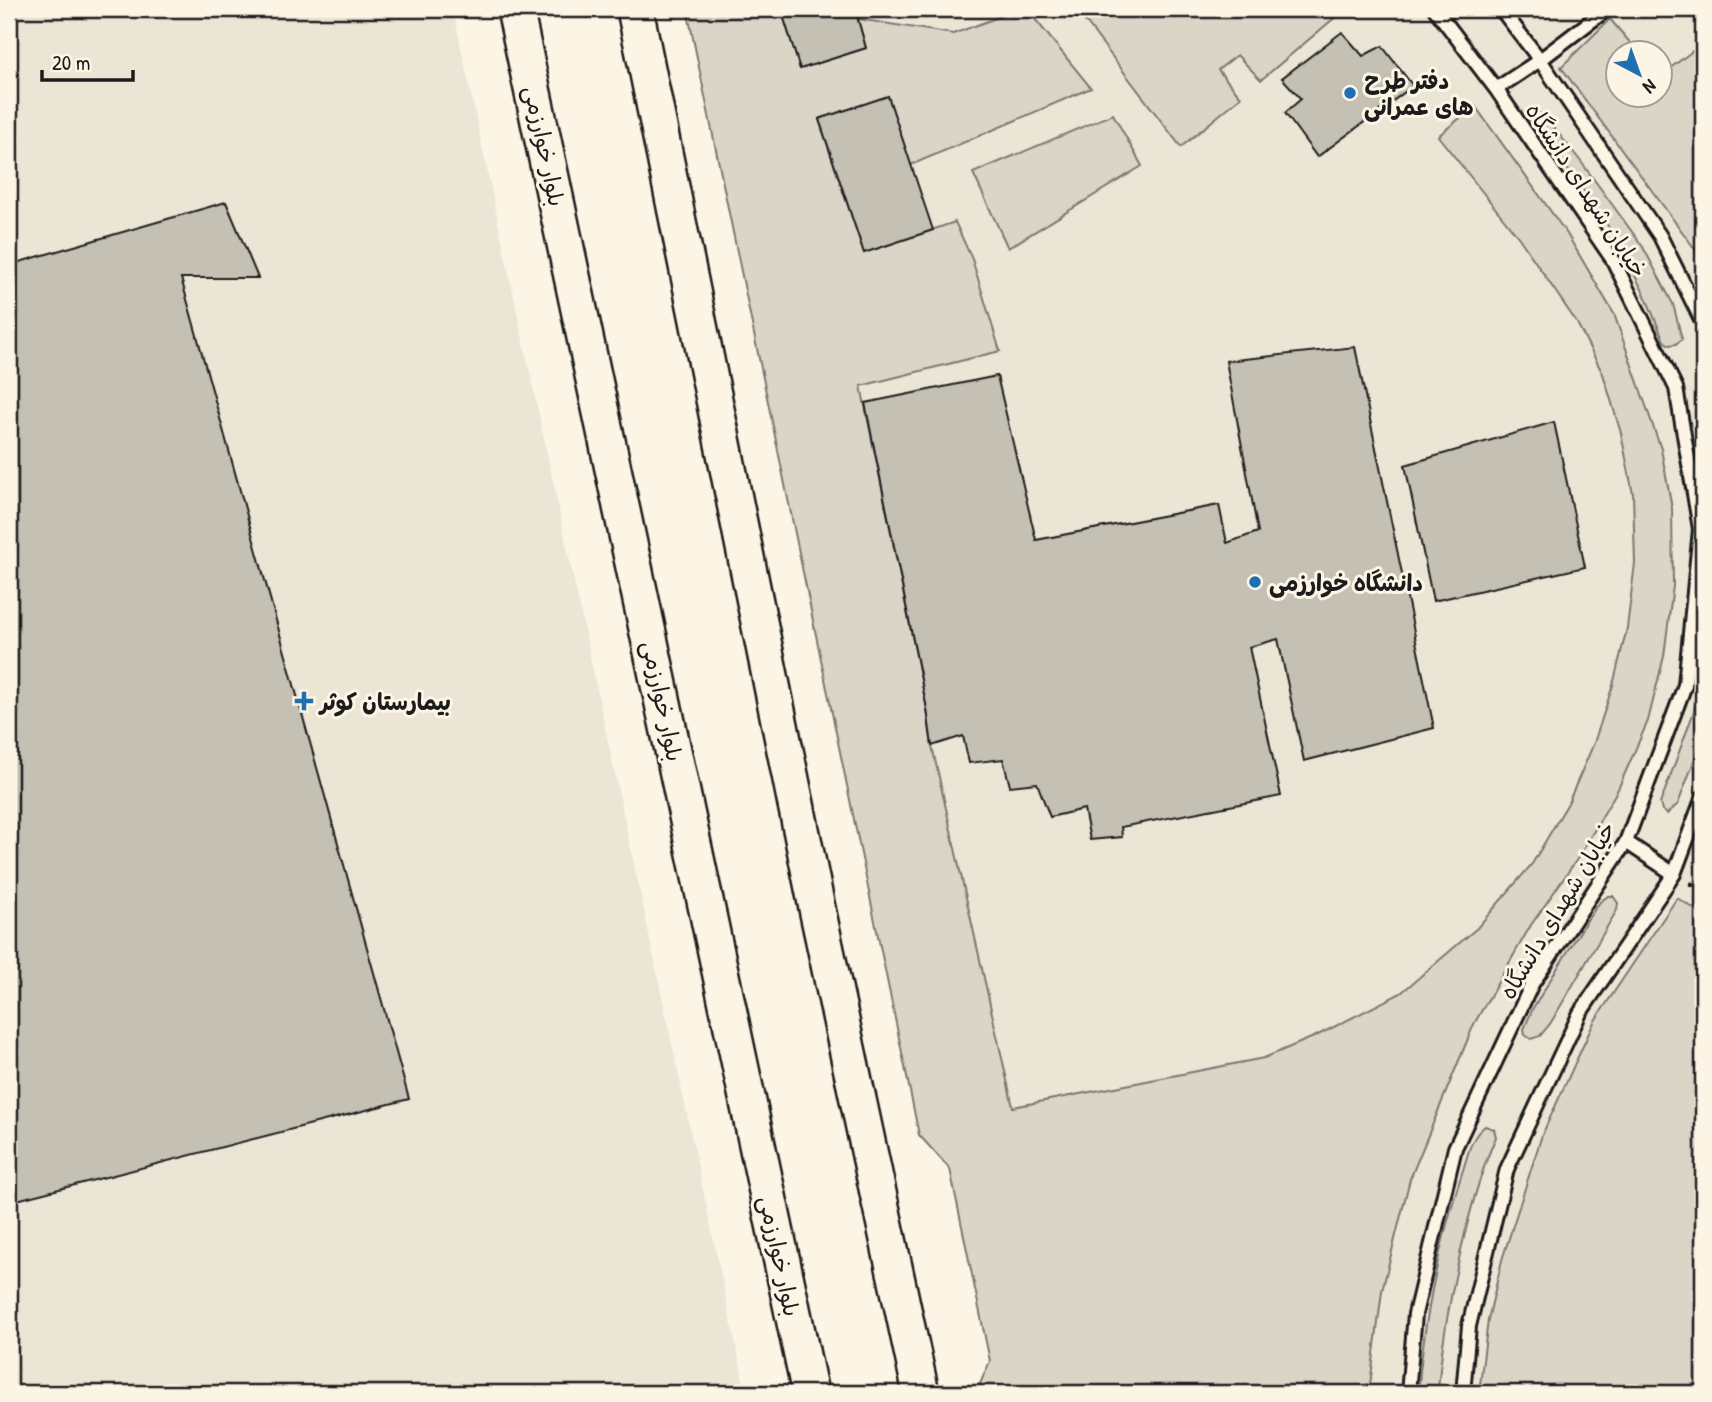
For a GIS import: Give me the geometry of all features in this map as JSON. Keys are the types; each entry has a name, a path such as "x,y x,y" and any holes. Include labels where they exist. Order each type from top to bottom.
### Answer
{"main road":[{"name":"بلوار خوارزمی","path":"515,9 810,1393"},
{"path":"635,9 818,913 921,1393"}],"lane":[{"name":"خیابان شهدای دانشگاه","path":"1408,1393 1415,1314 1455,1148 1532,984 1626,842 1685,685 1700,529 1676,388 1613,260 1496,89 1434,9"},
{"name":"خیابان شهدای دانشگاه","path":"1501,9 1660,236 1703,323"},
{"path":"1496,89 1607,9"},
{"path":"1462,1393 1469,1326 1507,1169 1580,1013 1674,874 1703,797"},
{"path":"1626,842 1674,874"}],"shaded area":[{"name":"بیمارستان کوثر","path":"9,9 453,9 746,1393 9,1393"},
{"name":"دانشگاه خوارزمی","path":"687,9 1703,9 1703,1393 976,1393 990,1361 950,1169 919,1135"},
{"path":"687,9 781,9 800,69 866,48 858,19 953,34 1020,9 1027,9 1091,88 911,165 888,96 819,120 864,253 955,222 972,259 1000,351 861,386 927,709 932,746 1013,1107 1264,1058 1316,1036 1401,993 1477,928 1532,864 1568,803 1594,743 1613,685 1627,628 1635,563 1633,494 1621,433 1603,374 1577,323 1519,238 1438,136 1475,106 1567,234 1614,314 1661,449 1672,508 1673,586 1664,656 1648,721 1618,789 1580,855 1531,925 1474,1024 1410,1179 1382,1291 1369,1393 976,1393 990,1361 950,1169 919,1135"},
{"path":"1076,9 1345,9 1261,80 1237,55 1218,70 1241,97 1181,147"},
{"path":"1610,19 1626,38 1604,38 1604,108 1674,108 1674,65 1703,43 1703,260 1561,67"},
{"path":"1532,110 1544,115 1643,247 1673,304 1682,339 1676,344 1669,345 1664,341 1644,293 1612,232 1574,177 1542,139 1528,116"},
{"path":"1113,114 1142,166 1008,248 973,173"},
{"path":"1703,670 1703,731 1700,745 1678,804 1667,814 1660,804 1693,714"},
{"path":"1608,896 1613,896 1618,903 1617,910 1550,1024 1540,1036 1531,1039 1525,1035 1524,1029 1533,1008 1587,920"},
{"path":"1677,898 1703,914 1703,1393 1479,1393 1488,1320 1502,1260 1542,1135 1594,1022"},
{"path":"1485,1126 1494,1129 1496,1137 1476,1192 1461,1250 1446,1321 1438,1393 1418,1393 1428,1310 1446,1227 1470,1147"}],"building":[{"path":"781,9 855,9 866,48 800,69"},
{"name":"دفتر طرح های عمرانی","path":"1342,32 1363,56 1382,46 1413,86 1317,157 1285,113 1301,99 1282,78"},
{"path":"888,96 933,230 864,253 819,119"},
{"path":"226,202 258,278 181,278 409,1099 9,1202 9,265"},
{"path":"1355,347 1434,728 1304,761 1278,639 1249,647 1281,796 1121,827 1122,837 1090,840 1084,809 1050,817 1037,783 1010,786 1003,759 969,763 963,736 932,746 927,709 865,403 997,376 1036,540 1219,505 1227,543 1258,532 1226,361"},
{"path":"1554,422 1585,567 1433,601 1405,465"}],"place":[{"name":"دفتر طرح های عمرانی","path":"1350,93"},
{"name":"دانشگاه خوارزمی","path":"1255,582"},
{"name":"بیمارستان کوثر","path":"304,701"}]}
